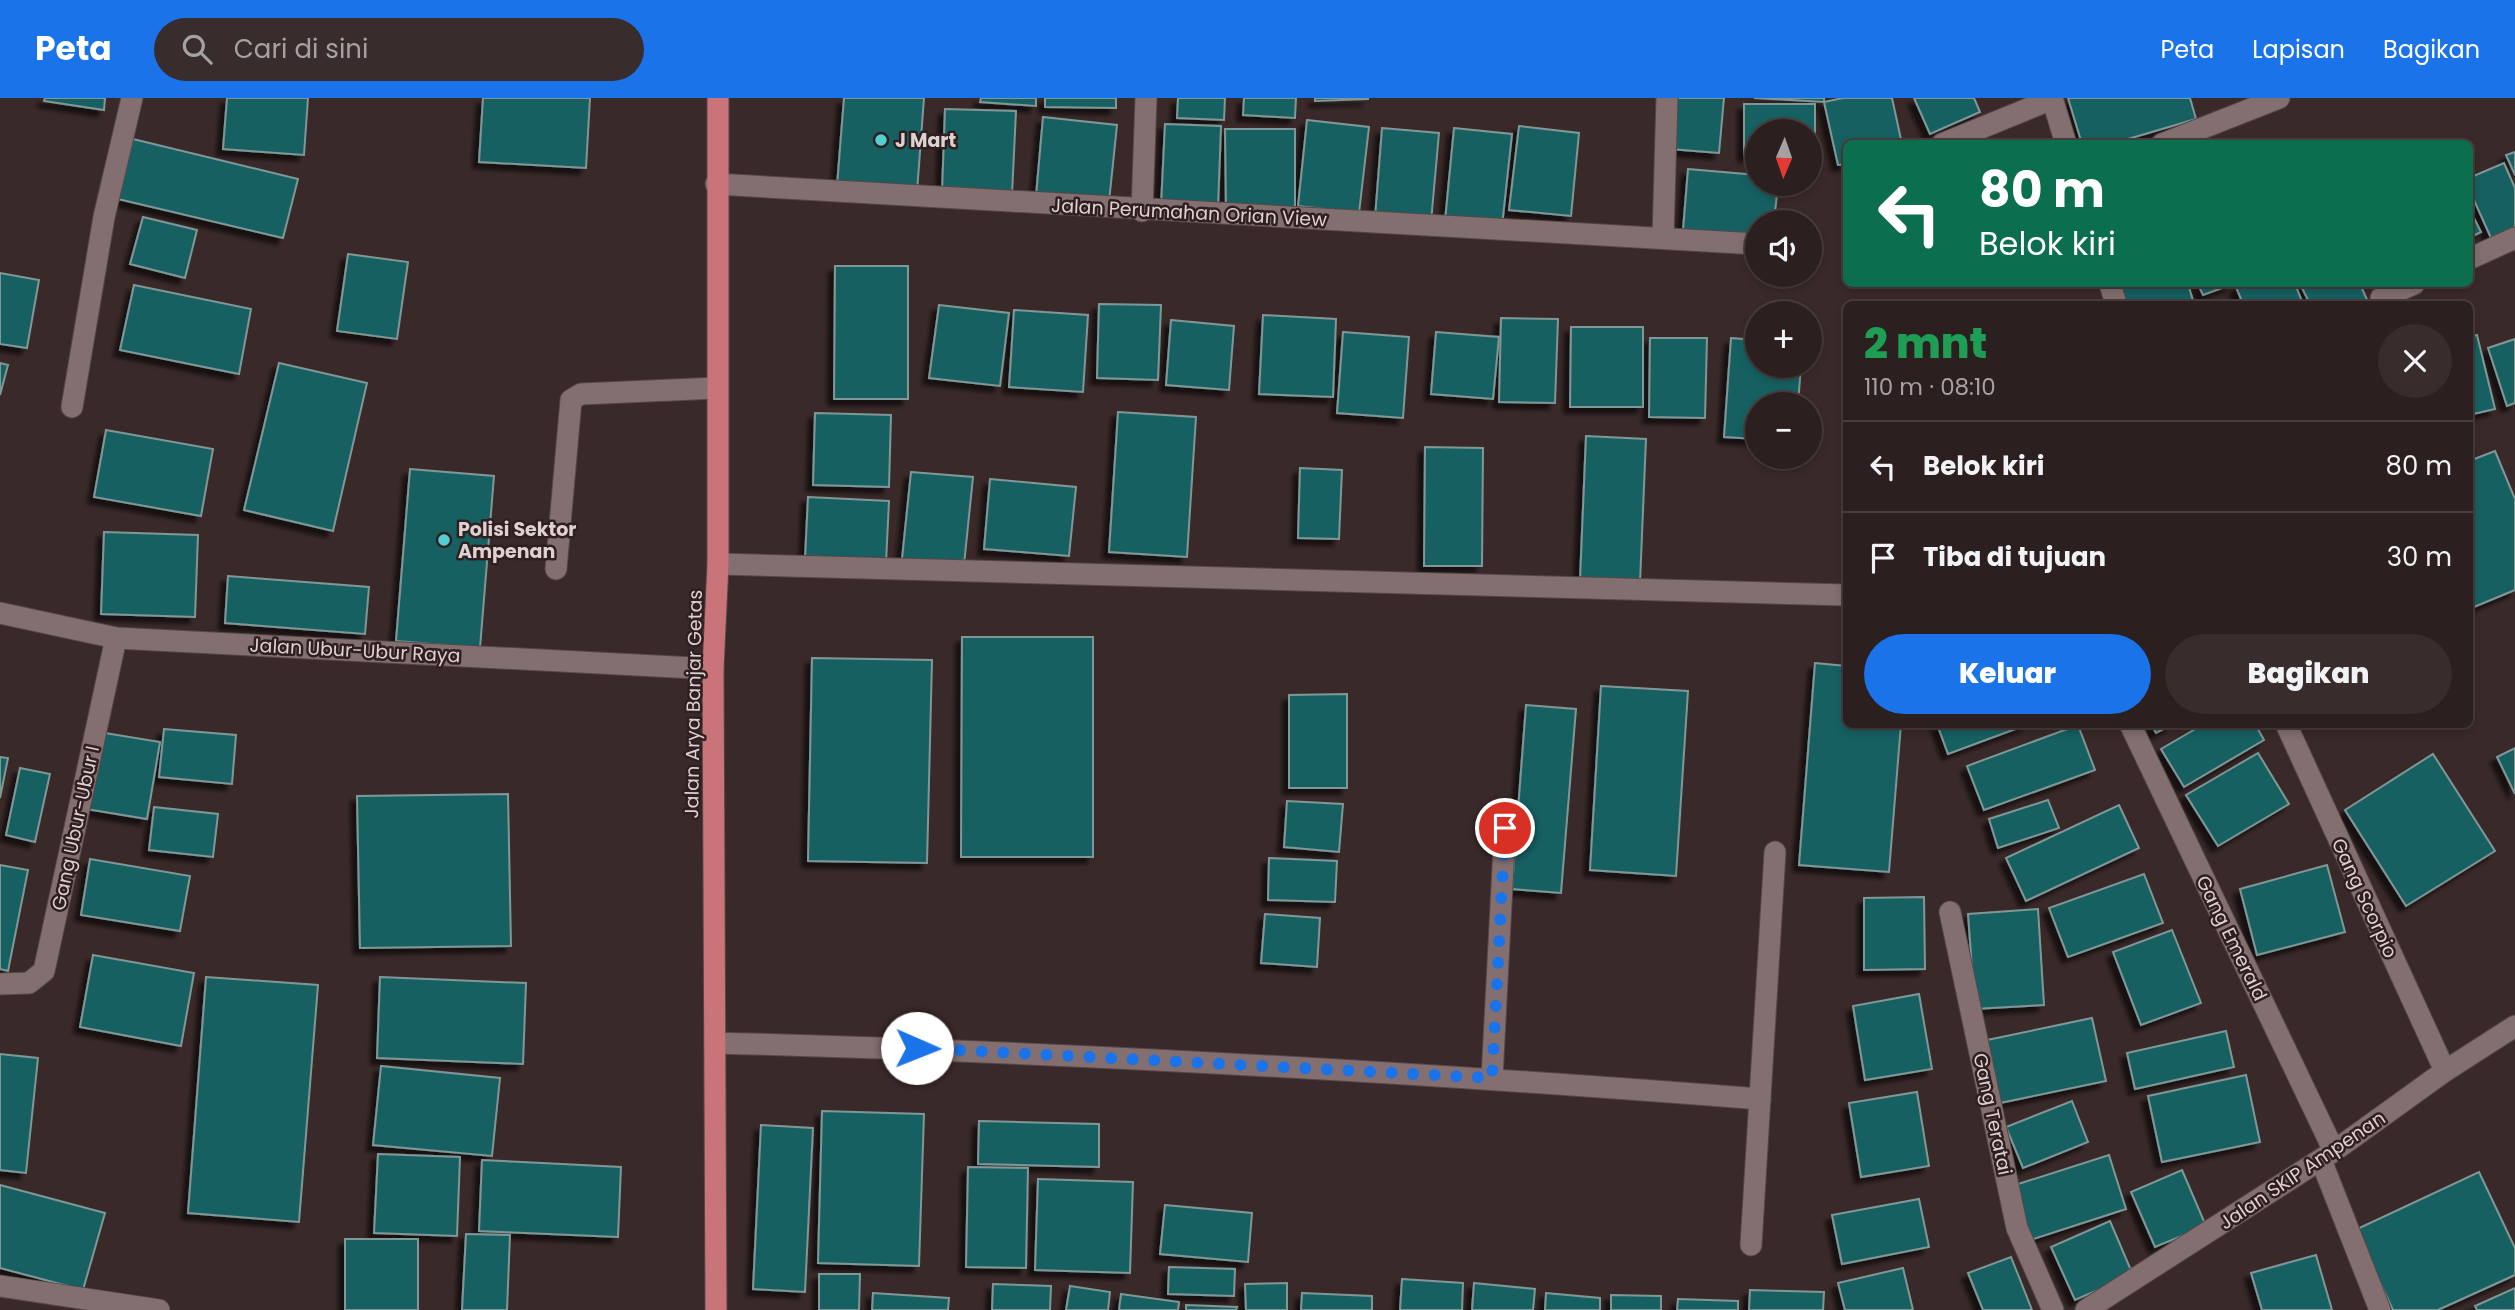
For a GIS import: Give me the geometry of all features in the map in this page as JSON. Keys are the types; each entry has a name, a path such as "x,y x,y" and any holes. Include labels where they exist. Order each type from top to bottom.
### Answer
{"highway":[{"name":"Jalan Arya Banjar Getas","path":"716,1310 713,669 718,564 718,98"}],"street":[{"path":"72,407 104,217 132,98"},
{"path":"1142,211 1146,98"},
{"path":"1662,237 1667,98"},
{"path":"2172,140 2279,98"},
{"path":"1951,140 2052,99 2065,140"},
{"name":"Jalan Perumahan Orian View","path":"716,184 1142,211 1745,243"},
{"path":"2473,257 2515,238"},
{"path":"2381,299 2407,287"},
{"path":"556,569 571,401 581,394 717,388"},
{"path":"718,564 1843,595"},
{"name":"Jalan Ubur-Ubur Raya","path":"0,613 116,638 713,669"},
{"name":"Gang Ubur-Ubur I","path":"0,984 29,984 44,971 116,638"},
{"name":"Gang Emerald","path":"2132,728 2328,1156 2380,1310"},
{"name":"Gang Scorpio","path":"2288,728 2445,1071"},
{"path":"1492,1078 1505,828"},
{"path":"1751,1245 1775,852"},
{"name":"Gang Teratai","path":"1950,912 2017,1228 2053,1310"},
{"name":"Jalan SKIP Ampenan","path":"2086,1310 2328,1156 2445,1071 2515,1026"},
{"path":"715,1043 967,1049 1492,1078 1760,1099"},
{"path":"0,1286 89,1305 159,1310"}],"building":[{"path":"45,98 105,98 104,110 44,101"},
{"path":"227,98 308,98 304,155 223,149"},
{"path":"483,98 590,98 586,168 479,162"},
{"path":"844,98 924,98 917,192 837,186"},
{"path":"981,98 1036,98 1036,106 980,102"},
{"path":"1045,98 1116,98 1116,108 1045,107"},
{"path":"1178,98 1225,98 1224,120 1177,118"},
{"path":"1244,98 1296,98 1295,118 1243,115"},
{"path":"1315,98 1368,98 1368,99 1315,101"},
{"path":"1675,98 1724,98 1719,153 1670,149"},
{"path":"1754,98 1824,98 1824,102"},
{"path":"1843,98 1892,98 1901,140 1843,140 1843,164 1838,165 1824,102"},
{"path":"1914,98 1974,98 1980,112 1930,134"},
{"path":"2068,98 2190,98 2196,119 2125,140 2081,140"},
{"path":"1744,104 1815,104 1815,119 1745,119 1744,155"},
{"path":"945,109 1016,111 1012,195 942,192"},
{"path":"1043,117 1117,125 1109,202 1036,196"},
{"path":"1307,120 1369,127 1359,213 1298,206"},
{"path":"1165,124 1221,126 1218,208 1161,206"},
{"path":"1519,126 1579,133 1571,216 1509,210"},
{"path":"1382,128 1439,133 1431,222 1375,218"},
{"path":"1454,128 1512,134 1502,226 1445,221"},
{"path":"1225,129 1295,129 1295,210 1226,211"},
{"path":"133,139 298,179 283,238 118,199"},
{"path":"2515,152 2515,175 2506,155"},
{"path":"2504,163 2515,188 2515,227 2491,238 2473,198 2473,176"},
{"path":"1688,169 1745,174 1745,196 1777,196 1775,210 1745,210 1745,236 1683,230"},
{"path":"2473,216 2481,232 2473,236"},
{"path":"143,217 197,230 185,278 130,264"},
{"path":"348,254 408,262 397,339 337,331"},
{"path":"835,266 908,266 908,399 834,399"},
{"path":"0,273 39,280 27,348 0,344"},
{"path":"134,285 251,309 239,374 120,350"},
{"path":"2120,287 2189,287 2193,301 2124,301"},
{"path":"2199,287 2225,287 2203,295"},
{"path":"2236,287 2296,287 2302,301 2242,301"},
{"path":"2302,287 2361,287 2368,301 2308,301"},
{"path":"1099,304 1161,305 1158,380 1097,378"},
{"path":"939,305 1009,313 1000,386 929,378"},
{"path":"1014,310 1088,315 1083,392 1009,387"},
{"path":"1263,315 1336,319 1333,397 1259,394"},
{"path":"1501,318 1558,319 1555,403 1499,402"},
{"path":"1171,320 1234,326 1229,390 1166,385"},
{"path":"1571,327 1643,327 1643,407 1570,407"},
{"path":"1343,332 1409,337 1403,418 1337,413"},
{"path":"1436,332 1499,337 1493,399 1431,394"},
{"path":"2477,335 2495,409 2473,414 2473,336"},
{"path":"1650,338 1707,338 1705,418 1649,417"},
{"path":"1731,338 1745,339 1745,378 1800,378 1799,392 1745,392 1745,438 1724,437"},
{"path":"2515,339 2515,403 2507,406 2488,348"},
{"path":"0,363 8,365 0,395"},
{"path":"279,363 367,383 333,531 244,510"},
{"path":"1118,412 1196,417 1187,557 1109,552"},
{"path":"815,413 891,415 889,487 813,485"},
{"path":"106,430 213,449 201,516 94,497"},
{"path":"1586,436 1646,439 1640,583 1580,580"},
{"path":"1425,447 1483,448 1482,566 1424,566"},
{"path":"2495,451 2515,499 2515,590 2473,607 2473,459"},
{"path":"1300,468 1342,470 1339,539 1298,538"},
{"path":"410,469 494,476 480,648 396,641"},
{"path":"911,472 973,477 964,565 902,559"},
{"path":"990,479 1076,487 1069,556 984,549"},
{"path":"808,497 889,501 886,563 805,559"},
{"path":"104,532 198,535 195,617 101,614"},
{"path":"228,576 369,587 365,634 225,623"},
{"path":"962,637 1093,637 1093,857 961,857"},
{"path":"812,658 932,660 927,863 808,861"},
{"path":"1815,663 1843,666 1843,728 1901,728 1889,872 1799,865"},
{"path":"1601,686 1688,691 1676,876 1590,870"},
{"path":"1347,694 1347,788 1289,788 1289,695"},
{"path":"1526,705 1576,709 1561,893 1512,889"},
{"path":"1938,728 2018,728 1948,754"},
{"path":"2070,728 2079,728 2095,770 1984,810 1967,766"},
{"path":"2197,728 2257,728 2264,740 2184,787 2161,749"},
{"path":"164,729 236,735 232,784 159,777"},
{"path":"99,732 160,742 147,819 86,809"},
{"path":"2515,748 2515,794 2497,757"},
{"path":"2258,753 2289,804 2218,846 2186,795"},
{"path":"2433,754 2495,851 2406,906 2345,810"},
{"path":"0,757 8,758 0,798"},
{"path":"20,768 50,774 35,842 6,835"},
{"path":"508,794 511,946 360,948 357,796"},
{"path":"2048,800 2059,828 1998,848 1989,819"},
{"path":"1287,801 1343,804 1339,852 1284,847"},
{"path":"2119,805 2139,848 2026,901 2006,858"},
{"path":"154,807 218,814 213,857 149,850"},
{"path":"1269,858 1337,861 1335,902 1268,900"},
{"path":"90,859 190,876 180,931 81,915"},
{"path":"0,865 28,870 8,971 0,969"},
{"path":"2327,865 2345,932 2257,955 2240,889"},
{"path":"2144,874 2163,923 2068,957 2049,908"},
{"path":"1924,897 1925,969 1864,970 1864,898"},
{"path":"2038,909 2044,1005 1975,1009 1968,914"},
{"path":"1265,914 1320,918 1317,967 1261,963"},
{"path":"2172,930 2201,1003 2141,1025 2113,952"},
{"path":"93,955 194,973 181,1046 80,1027"},
{"path":"206,977 318,985 299,1222 188,1213"},
{"path":"380,977 526,983 523,1064 377,1058"},
{"path":"1919,994 1932,1069 1865,1080 1853,1006"},
{"path":"2092,1018 2106,1081 2000,1103 1987,1040"},
{"path":"2226,1031 2234,1067 2135,1089 2127,1053"},
{"path":"0,1054 38,1058 26,1173 0,1170"},
{"path":"381,1066 500,1078 492,1156 373,1145"},
{"path":"2246,1075 2260,1142 2162,1162 2148,1096"},
{"path":"1917,1092 1929,1166 1861,1177 1849,1103"},
{"path":"2072,1101 2088,1142 2023,1168 2006,1127"},
{"path":"822,1111 924,1114 919,1266 818,1263"},
{"path":"979,1121 1099,1124 1099,1167 978,1164"},
{"path":"761,1125 813,1128 805,1292 753,1289"},
{"path":"378,1154 460,1157 457,1236 374,1233"},
{"path":"2109,1155 2126,1209 2030,1240 2012,1186"},
{"path":"482,1160 621,1167 618,1237 479,1231"},
{"path":"968,1167 1028,1168 1026,1268 966,1267"},
{"path":"2182,1170 2206,1226 2155,1247 2131,1192"},
{"path":"2479,1172 2515,1248 2515,1275 2438,1310 2393,1310 2355,1230"},
{"path":"1038,1179 1133,1182 1130,1273 1035,1270"},
{"path":"0,1185 105,1213 83,1290 0,1268"},
{"path":"1919,1199 1929,1247 1842,1264 1832,1215"},
{"path":"1165,1205 1252,1213 1248,1262 1160,1254"},
{"path":"2110,1221 2133,1275 2075,1300 2051,1247"},
{"path":"466,1234 510,1235 507,1310 462,1310"},
{"path":"345,1239 418,1239 418,1310 345,1310"},
{"path":"2316,1255 2332,1310 2262,1310 2251,1273"},
{"path":"2011,1257 2032,1310 1983,1310 1968,1273"},
{"path":"1169,1267 1235,1269 1234,1296 1168,1294"},
{"path":"1903,1268 1913,1310 1845,1310 1838,1283"},
{"path":"819,1274 860,1274 859,1310 819,1310"},
{"path":"1402,1279 1463,1283 1462,1310 1400,1310"},
{"path":"1287,1283 1287,1310 1246,1310 1245,1284"},
{"path":"1474,1283 1535,1289 1533,1310 1472,1310"},
{"path":"993,1284 1051,1286 1050,1310 992,1310"},
{"path":"1070,1286 1110,1292 1108,1310 1066,1310"},
{"path":"2515,1288 2515,1310 2477,1310 2475,1306"},
{"path":"1750,1290 1824,1292 1823,1310 1749,1310"},
{"path":"873,1293 949,1298 948,1310 872,1310"},
{"path":"1302,1293 1372,1296 1372,1310 1301,1310"},
{"path":"1546,1293 1600,1298 1600,1310 1545,1310"},
{"path":"1121,1294 1179,1302 1178,1310 1119,1310"},
{"path":"1611,1295 1661,1296 1661,1310 1611,1310"},
{"path":"1678,1299 1738,1301 1738,1310 1677,1310"},
{"path":"1186,1305 1237,1307 1236,1310 1186,1310"}],"place":[{"name":"J Mart","path":"881,140"},
{"name":"Polisi Sektor Ampenan","path":"444,540"}],"route":[{"path":"917,1048 1492,1078 1505,828"}]}
